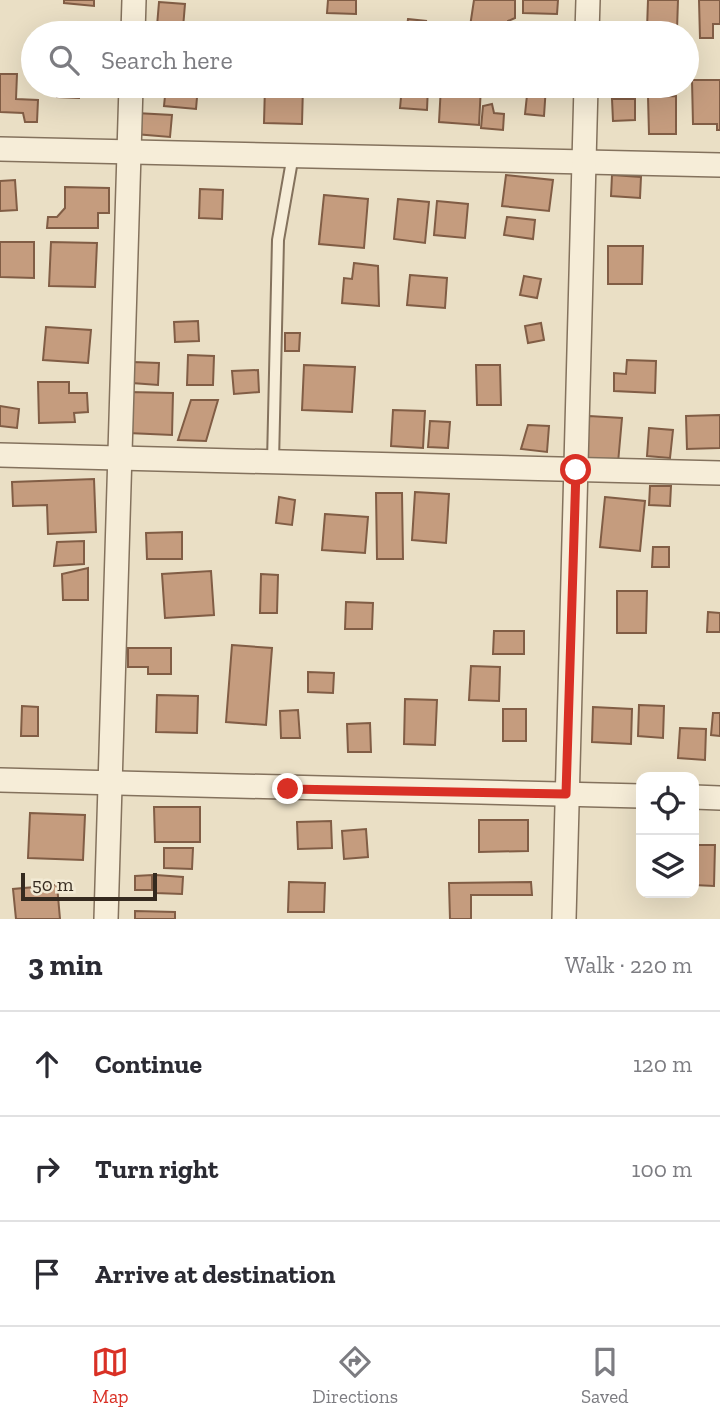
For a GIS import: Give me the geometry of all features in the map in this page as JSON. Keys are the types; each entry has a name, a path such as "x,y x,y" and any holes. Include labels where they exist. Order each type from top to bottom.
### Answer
{"street":[{"path":"133,21 134,0"},
{"path":"587,21 588,0"},
{"path":"106,919 130,98"},
{"path":"564,919 586,98"},
{"path":"0,149 720,165"},
{"path":"0,454 720,473"},
{"path":"0,780 636,796"},
{"path":"699,797 720,798"}],"lane":[{"path":"273,462 278,240 293,155"}],"building":[{"path":"64,0 94,0 94,6 64,3"},
{"path":"328,0 356,0 356,14 327,13"},
{"path":"474,0 515,0 515,18 508,21 471,21"},
{"path":"523,0 558,0 557,14 523,13"},
{"path":"648,0 678,0 677,21 647,21"},
{"path":"699,0 720,0 720,24 713,24 713,38 700,38"},
{"path":"159,2 185,4 184,21 157,21"},
{"path":"0,74 17,74 16,99 38,100 37,122 25,122 23,113 0,112"},
{"path":"699,80 720,80 720,130 717,130 717,124 693,124 692,98 699,98"},
{"path":"165,98 197,98 196,109 164,106"},
{"path":"265,98 303,98 302,124 264,123"},
{"path":"401,98 428,98 427,110 400,108"},
{"path":"440,98 480,98 479,125 439,122"},
{"path":"527,98 545,98 544,116 525,114"},
{"path":"648,98 676,98 676,134 649,134"},
{"path":"612,99 635,99 635,120 613,121"},
{"path":"492,104 494,113 504,114 503,130 481,128 483,106"},
{"path":"136,113 172,115 170,137 135,134"},
{"path":"506,175 553,180 549,211 502,206"},
{"path":"612,175 641,177 640,198 611,196"},
{"path":"15,180 17,210 0,211 0,181"},
{"path":"65,187 109,188 109,213 98,213 98,228 47,228 48,217 57,217 65,208"},
{"path":"200,189 223,190 222,219 199,218"},
{"path":"324,195 368,199 364,248 319,244"},
{"path":"398,199 429,202 425,243 394,239"},
{"path":"437,201 468,204 465,238 434,235"},
{"path":"507,217 535,220 533,239 504,235"},
{"path":"0,242 34,242 34,278 0,277"},
{"path":"51,242 97,243 95,287 49,286"},
{"path":"608,246 643,246 642,284 608,284"},
{"path":"354,263 378,266 379,306 342,303 344,278 352,279"},
{"path":"410,275 447,278 445,308 407,305"},
{"path":"524,276 541,279 537,298 520,295"},
{"path":"198,321 199,341 175,342 174,322"},
{"path":"541,323 544,340 528,343 525,326"},
{"path":"46,327 91,330 88,363 43,360"},
{"path":"285,333 300,333 299,351 285,351"},
{"path":"188,355 214,356 213,385 187,385"},
{"path":"627,360 656,361 655,393 614,391 614,373 626,374"},
{"path":"133,362 159,363 158,385 132,383"},
{"path":"304,365 355,367 352,412 302,410"},
{"path":"476,365 500,365 501,405 477,405"},
{"path":"258,370 259,392 234,394 232,371"},
{"path":"38,382 69,382 69,393 87,393 88,412 74,413 75,422 39,423"},
{"path":"129,392 173,393 172,435 128,433"},
{"path":"191,400 218,400 206,441 178,440"},
{"path":"0,406 19,409 17,428 0,426"},
{"path":"393,410 425,411 423,448 391,446"},
{"path":"720,415 720,448 687,449 686,416"},
{"path":"589,416 622,418 618,463 585,460"},
{"path":"430,421 450,422 448,448 428,447"},
{"path":"528,425 549,426 547,452 521,449"},
{"path":"649,428 673,430 670,458 647,456"},
{"path":"94,479 96,532 48,534 47,505 13,506 12,482"},
{"path":"650,486 671,486 670,506 649,505"},
{"path":"415,492 449,494 446,543 412,540"},
{"path":"376,493 402,493 403,559 377,559"},
{"path":"279,497 295,500 292,525 276,523"},
{"path":"605,497 645,501 640,551 600,547"},
{"path":"325,514 368,517 365,553 322,550"},
{"path":"182,532 182,559 147,559 146,533"},
{"path":"84,541 84,564 54,566 57,542"},
{"path":"653,547 669,547 669,567 652,567"},
{"path":"88,568 88,600 63,600 62,574"},
{"path":"211,571 214,615 165,618 162,574"},
{"path":"261,574 278,575 277,613 260,613"},
{"path":"617,591 647,591 646,633 617,633"},
{"path":"346,602 373,603 372,629 345,629"},
{"path":"708,612 720,613 720,632 707,632"},
{"path":"494,631 524,631 524,654 493,654"},
{"path":"232,645 272,648 266,725 226,722"},
{"path":"128,648 171,648 171,674 148,674 148,667 128,667"},
{"path":"471,666 500,667 499,701 469,700"},
{"path":"308,672 334,673 333,693 308,692"},
{"path":"157,695 198,696 197,733 156,732"},
{"path":"405,699 437,700 435,745 404,744"},
{"path":"639,705 664,706 663,738 638,736"},
{"path":"22,706 38,707 38,736 21,736"},
{"path":"593,707 632,709 631,744 592,742"},
{"path":"503,709 526,709 526,741 503,741"},
{"path":"298,710 300,738 281,738 280,711"},
{"path":"713,713 720,713 720,736 711,735"},
{"path":"370,723 371,752 348,752 347,724"},
{"path":"680,728 706,729 705,760 678,758"},
{"path":"154,807 200,807 200,842 155,842"},
{"path":"30,813 85,815 83,860 28,858"},
{"path":"479,820 528,820 528,851 479,852"},
{"path":"331,821 332,848 298,849 297,822"},
{"path":"366,829 368,857 344,859 342,831"},
{"path":"699,845 715,845 714,886 699,885"},
{"path":"164,848 193,848 192,869 164,868"},
{"path":"152,875 152,890 135,890 135,876"},
{"path":"156,875 183,877 182,894 155,893"},
{"path":"289,882 325,883 324,912 288,912"},
{"path":"531,882 532,895 471,895 471,919 450,919 449,883"},
{"path":"57,885 60,919 16,919 13,889"},
{"path":"135,911 175,912 175,919 135,919"}],"route":[{"path":"288,789 566,794 576,470"}]}
